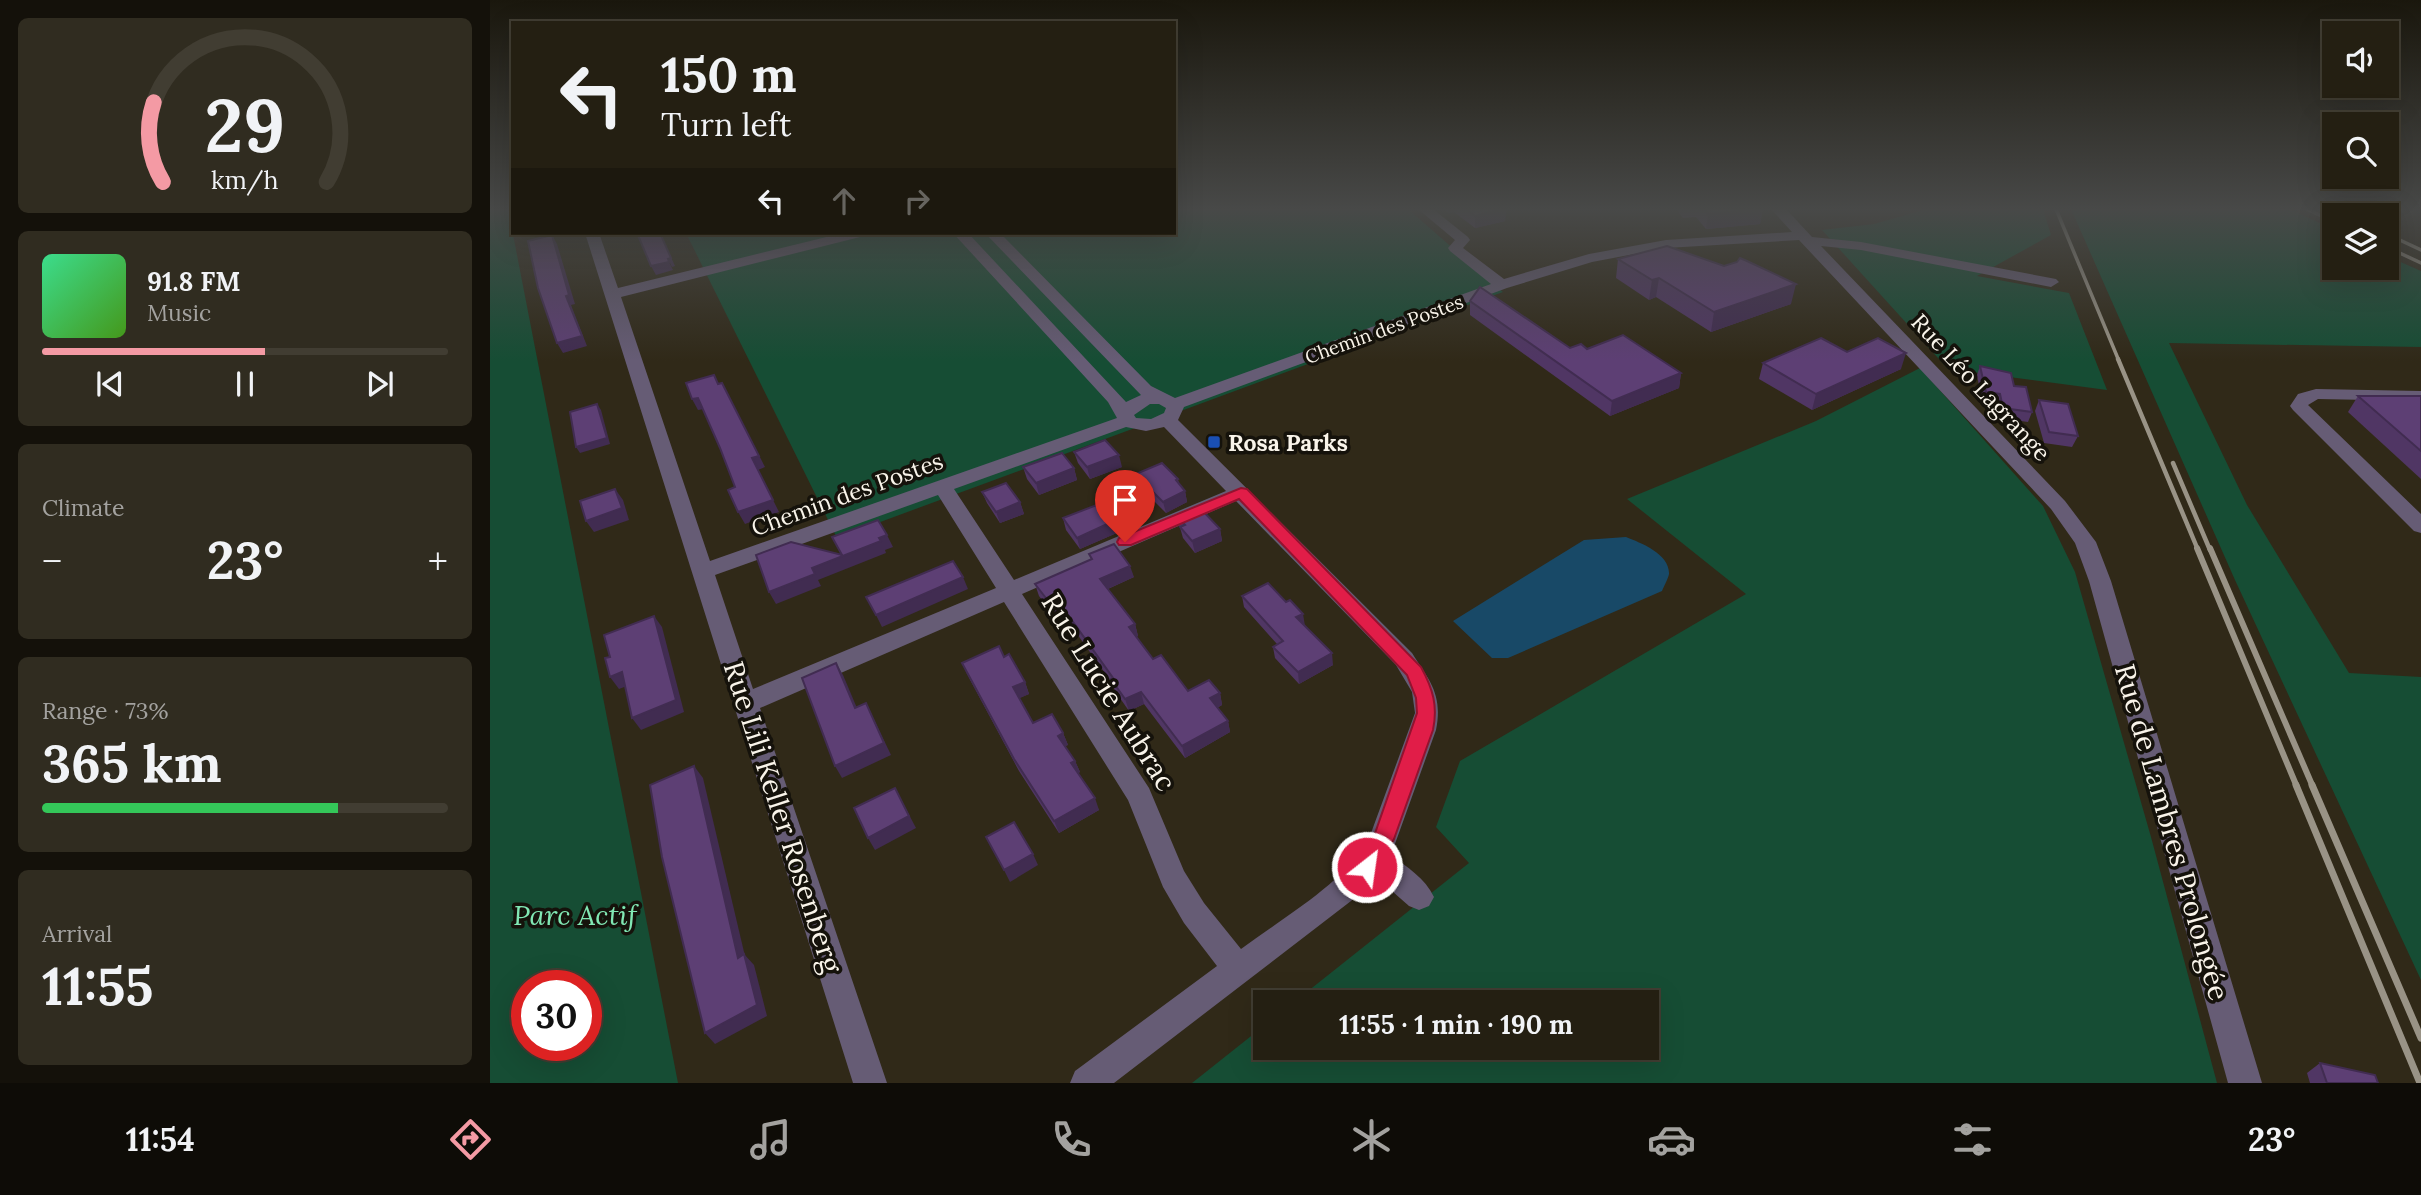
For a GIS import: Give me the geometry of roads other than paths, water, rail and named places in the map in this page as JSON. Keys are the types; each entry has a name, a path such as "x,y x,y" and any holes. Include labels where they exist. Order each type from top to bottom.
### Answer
{"street":[{"name":"Rue Lili Keller Rosenberg","path":"601,260 870,1083"},
{"path":"613,294 752,260"},
{"path":"984,260 1127,417 1146,426 1166,408"},
{"path":"1018,260 1145,390 1166,408 1241,492 1404,659 1424,691 1427,713 1384,839 1373,859 1341,892 1087,1083"},
{"path":"1467,260 1502,285"},
{"name":"Chemin des Postes","path":"699,561 942,486 1127,417 1138,402 1166,408 1502,285 1584,260"},
{"name":"Rue Léo Lagrange","path":"1827,260 2067,515 2085,542 2099,581"},
{"name":"Chemin des Postes","path":"1932,260 2051,282"},
{"path":"2421,396 2316,394 2304,398 2299,407 2421,526"},
{"name":"Rue Lucie Aubrac","path":"942,486 1140,796 1159,849 1194,913 1238,969"},
{"path":"746,703 1241,492"},
{"name":"Rue de Lambres Prolongée","path":"2099,581 2245,1083"},
{"path":"1373,859 1406,883 1419,897"}],"water":[{"path":"1626,537 1653,550 1665,561 1669,574 1662,591 1508,658 1492,658 1453,621 1584,540"}],"railway":[{"path":"2077,260 2119,361"},
{"path":"2414,260 2421,263"},
{"path":"2118,359 2198,550"},
{"path":"2173,463 2210,550"},
{"path":"2197,548 2297,787"},
{"path":"2210,548 2313,787"},
{"path":"2296,785 2420,1083"},
{"path":"2312,785 2421,1038"}],"place":[{"name":"Rosa Parks","path":"1214,442"}],"park label":[{"name":"Parc Actif","path":"575,915"}]}
